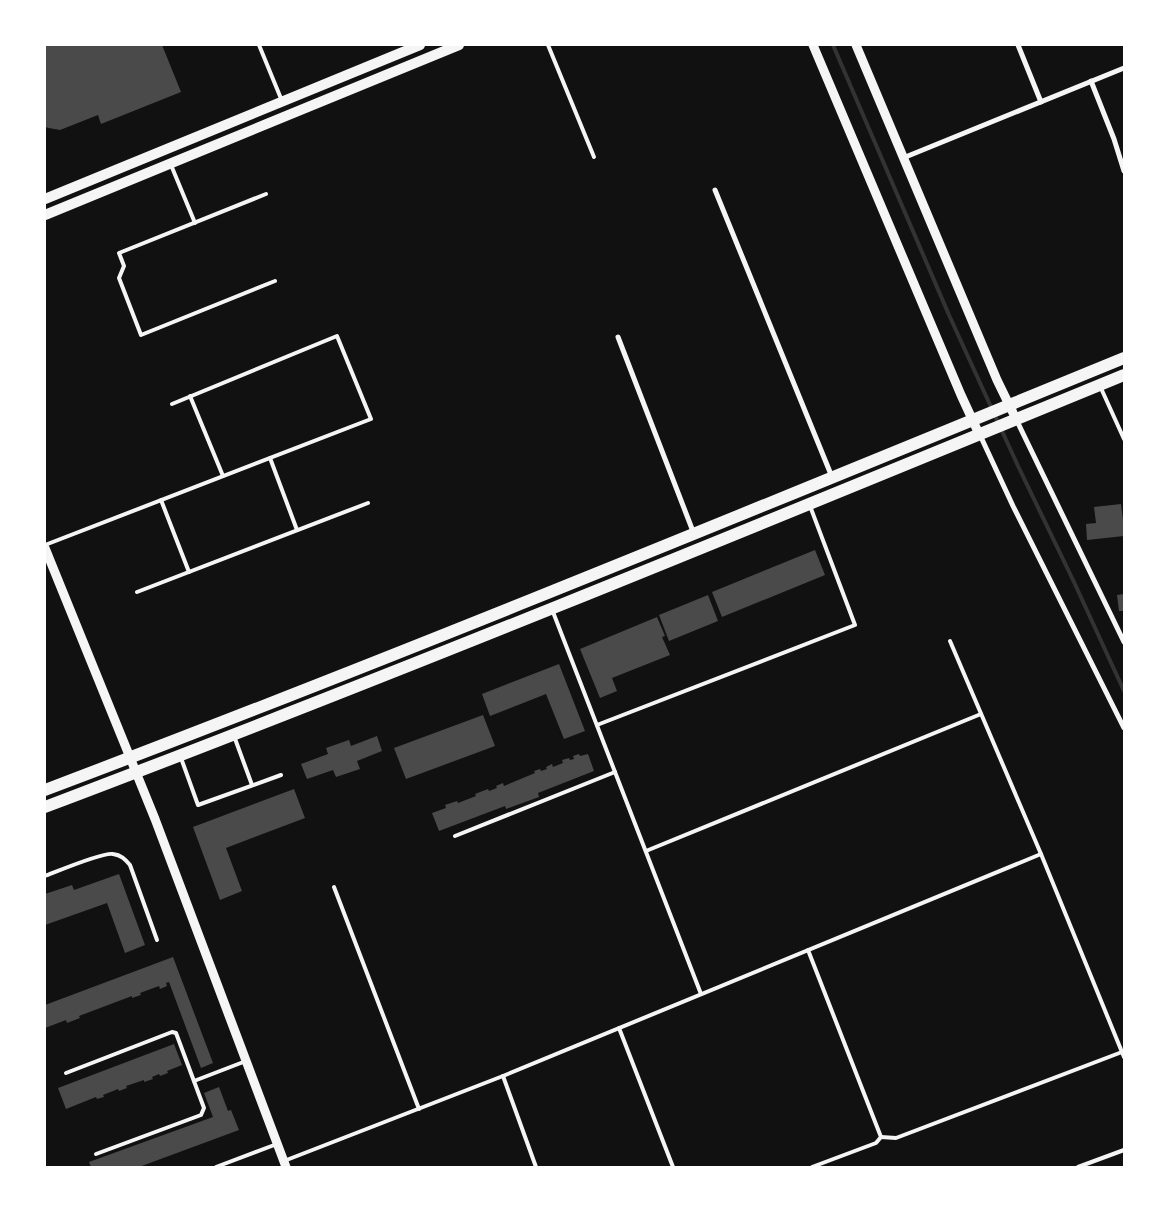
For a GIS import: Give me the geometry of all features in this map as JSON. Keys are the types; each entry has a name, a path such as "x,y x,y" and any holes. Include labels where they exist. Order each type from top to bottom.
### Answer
{"highway":[{"path":"45,790 346,674 1124,358"},
{"path":"45,806 552,609 1124,375"}],"main road":[{"path":"45,199 420,45"},
{"path":"45,215 459,45"}],"street":[{"path":"813,45 979,434 1124,728"},
{"path":"856,45 997,380 1124,642"},
{"path":"1018,45 1041,102"},
{"path":"904,158 1124,68"},
{"path":"1091,81 1114,138 1124,171"},
{"path":"715,190 832,478"},
{"path":"618,337 694,534"},
{"path":"45,546 49,570 136,772 285,1164"}],"lane":[{"path":"259,45 282,102"},
{"path":"548,45 594,157"},
{"path":"170,163 195,223"},
{"path":"266,194 119,254 124,266 118,278 141,335 275,281"},
{"path":"45,546 371,419 337,336 172,404"},
{"path":"1100,385 1124,439"},
{"path":"190,396 223,476"},
{"path":"270,458 297,530"},
{"path":"162,500 189,572"},
{"path":"138,592 368,503"},
{"path":"597,725 855,625 809,504"},
{"path":"552,609 701,994"},
{"path":"950,641 1041,854 1124,1057"},
{"path":"646,851 981,714"},
{"path":"233,734 252,785"},
{"path":"180,755 198,805 281,775"},
{"path":"455,836 615,772"},
{"path":"45,868 46,875 107,854 125,859 130,865 157,940"},
{"path":"285,1164 1041,854"},
{"path":"334,887 419,1109"},
{"path":"808,950 881,1137"},
{"path":"619,1028 673,1167"},
{"path":"66,1073 172,1032 176,1033 194,1081 204,1108 201,1115 96,1154"},
{"path":"881,1137 896,1138 1122,1052"},
{"path":"194,1081 246,1061"},
{"path":"503,1076 536,1167"},
{"path":"812,1167 876,1143 881,1137"},
{"path":"216,1167 277,1144"},
{"path":"1078,1167 1124,1150"}],"building":[{"path":"45,45 162,45 181,92 101,124 98,115 60,130 45,127"},
{"path":"1121,504 1124,536 1087,540 1086,524 1096,523 1094,507"},
{"path":"815,550 825,575 722,617 712,592"},
{"path":"1124,594 1124,611 1119,611 1117,595"},
{"path":"708,595 718,621 669,641 659,615"},
{"path":"657,617 665,636 662,637 670,655 612,678 617,691 600,698 580,649"},
{"path":"559,664 585,731 564,739 546,694 490,716 482,694"},
{"path":"483,715 495,746 406,779 394,748"},
{"path":"377,736 382,751 357,761 360,769 336,777 333,770 307,779 301,764 328,754 326,748 349,740 351,746"},
{"path":"579,754 580,756 588,754 594,771 538,793 539,797 506,809 505,806 439,831 432,813 446,808 445,805 457,801 458,803 488,789 489,791 497,788 496,786 503,783 504,786 535,773 534,771 547,769 546,767 552,764 553,767 563,763 562,760 574,759 573,756"},
{"path":"294,789 305,818 226,848 242,891 220,900 193,827"},
{"path":"119,874 145,945 125,953 107,903 45,925 45,894 72,885 74,890"},
{"path":"173,957 213,1063 201,1068 169,982 166,983 167,986 160,989 159,986 140,993 141,995 132,998 132,996 79,1016 80,1018 67,1023 66,1020 45,1028 45,1005"},
{"path":"174,1044 182,1065 167,1071 168,1073 152,1077 153,1079 126,1086 127,1088 119,1091 118,1089 103,1095 104,1097 97,1099 96,1097 66,1109 58,1088"},
{"path":"219,1087 228,1111 231,1110 239,1130 139,1167 91,1167 89,1162 213,1117 204,1093"}],"waterway":[{"path":"833,45 949,315 1124,691"}]}
